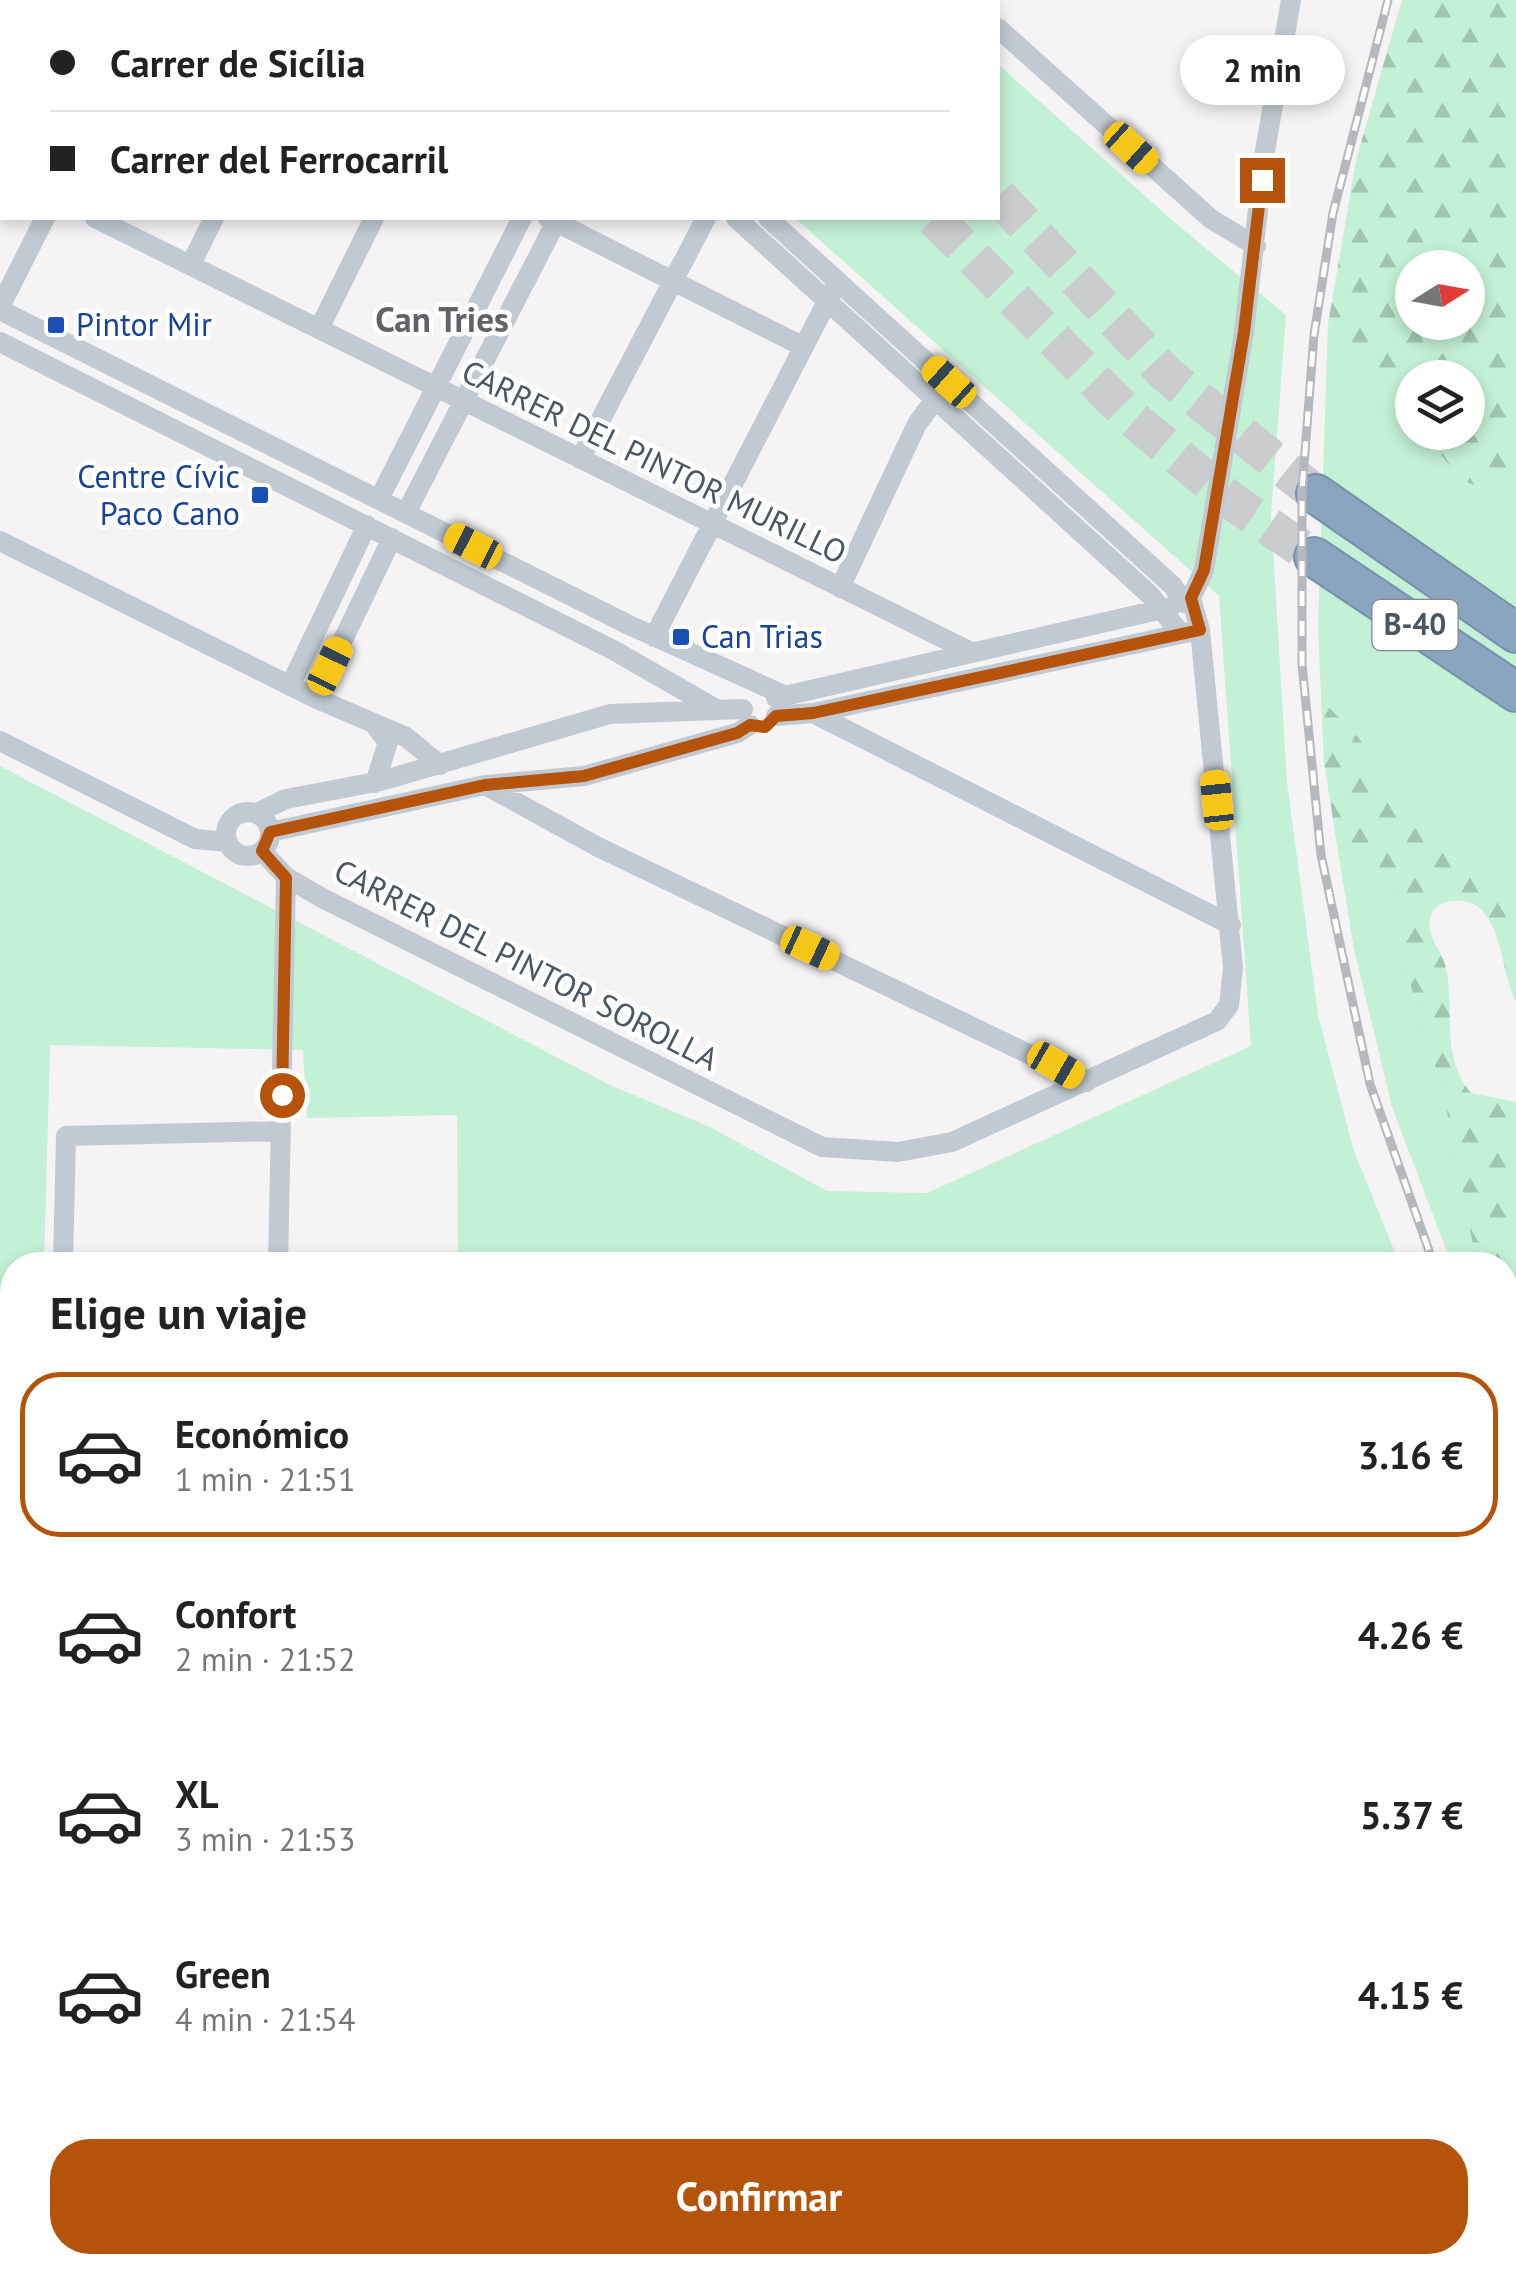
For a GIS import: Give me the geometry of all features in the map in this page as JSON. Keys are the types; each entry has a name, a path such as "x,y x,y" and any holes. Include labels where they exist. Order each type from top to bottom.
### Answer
{"highway":[{"name":"B-40","path":"1316,494 1516,633"},
{"name":"B-40","path":"1314,557 1516,692"}],"street":[{"path":"0,741 196,839 228,842 242,855 266,842 485,785 584,776 737,733 746,717 747,700 1180,603 1204,570 1244,332 1264,157 1291,0"},
{"path":"1000,30 1211,220 1256,246"},
{"path":"44,220 0,308 769,698 813,713 1231,925"},
{"name":"CARRER DEL PINTOR MURILLO","path":"99,220 971,652"},
{"path":"191,264 213,220"},
{"path":"319,328 373,220"},
{"path":"379,500 521,220"},
{"path":"406,512 553,220"},
{"path":"555,220 800,345"},
{"path":"580,459 705,220"},
{"path":"739,220 949,382 1173,586 1194,636 1231,925"},
{"path":"770,220 935,398 1180,603 1194,636"},
{"path":"654,637 800,345 832,290"},
{"path":"0,342 686,688 716,709"},
{"path":"840,588 917,424 949,382"},
{"path":"290,686 367,526"},
{"path":"315,698 392,538"},
{"path":"0,541 290,686 406,738 440,766"},
{"path":"813,713 1194,636"},
{"path":"228,842 226,827 234,816 257,813 286,798 376,783 440,766 686,688"},
{"path":"610,714 716,709 765,727 769,698"},
{"path":"376,783 388,742 377,728"},
{"path":"485,785 598,847 1087,1082"},
{"path":"257,813 266,842"},
{"name":"CARRER DEL PINTOR SOROLLA","path":"266,842 286,878 822,1147 898,1152 952,1142 1087,1082 1224,1014 1232,992 1231,925"},
{"path":"278,1252 286,878"},
{"path":"63,1252 66,1136 280,1131"}],"green space":[{"path":"1402,0 1516,0 1516,501 1463,481 1437,450 1485,450 1485,360 1395,360 1395,402 1328,324 1356,160"},
{"path":"1000,66 1173,221 1286,315 1271,515 1287,782 1318,1015 1353,1148 1395,1252 458,1252 457,1115 307,1118 303,1050 50,1045 44,1252 0,1252 0,766 610,1085 710,1127 827,1191 927,1193 1251,1046 1219,596 797,220 1000,220"},
{"path":"1328,324 1395,402 1395,450 1437,450 1463,481 1516,501 1516,879 1474,870 1440,851 1358,737 1321,699 1318,625"},
{"path":"1321,699 1358,737 1440,851 1474,870 1516,879 1516,1002 1496,935 1481,909 1468,902 1446,902 1435,909 1429,925 1446,968 1452,1049 1461,1079 1471,1093 1516,1102 1516,1252 1474,1252 1444,1097 1410,983 1390,880 1336,839 1324,762"},
{"path":"1336,839 1390,880 1410,983 1444,1097 1474,1252 1447,1252 1392,1107 1354,949"}],"tunnel":[{"path":"1000,198 1166,374 1316,494"},
{"path":"936,220 1134,420 1233,502 1314,557"}],"railway":[{"path":"1388,0 1333,213 1314,335 1302,491 1302,664 1321,855 1370,1084 1429,1252"}],"place":[{"name":"Pintor Mir","path":"56,325"},
{"name":"Centre Cívic Paco Cano","path":"260,495"},
{"name":"Can Trias","path":"681,637"}],"district":[{"name":"Can Tries","path":"442,320"}],"route":[{"path":"282,1095 286,878 262,851 270,832 306,821 485,785 584,776 737,733 750,725 765,727 776,716 813,713 1200,630 1191,598 1204,570 1251,286 1262,180"}]}
